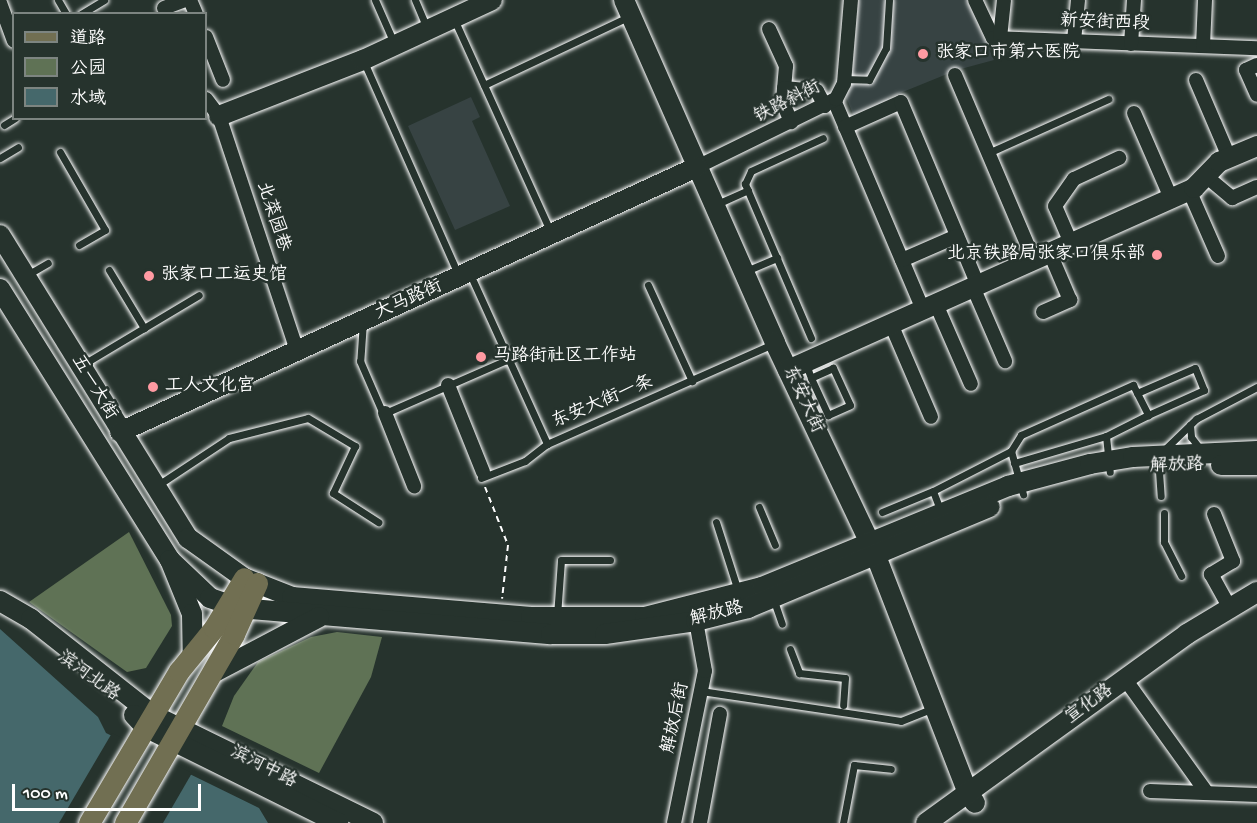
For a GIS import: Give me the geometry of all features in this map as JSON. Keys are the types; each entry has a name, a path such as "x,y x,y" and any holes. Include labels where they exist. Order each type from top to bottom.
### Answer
{"main road":[{"path":"219,116 363,60 492,0"},
{"name":"东安大街","path":"627,8 775,343 801,370 971,798"},
{"path":"801,370 891,324 1190,190 1206,177 1213,167 1229,157 1257,146"},
{"name":"大马路街","path":"120,432 465,276 697,167"},
{"name":"五一大街","path":"0,235 154,488 188,538 251,581"},
{"name":"五一大街","path":"0,289 171,560"},
{"name":"解放路","path":"328,607 551,634 613,633 696,621 773,599 872,548 1022,488 1110,467 1208,459 1257,451"},
{"name":"解放路","path":"1208,459 1257,465"},
{"name":"解放路","path":"171,560 210,598 227,605 249,608 328,607 556,618 645,617 738,593 786,572 872,548"},
{"path":"171,560 192,614 193,653"},
{"path":"89,823 144,728 193,653 227,605 251,581"},
{"path":"251,581 292,597 328,607"},
{"path":"125,823 249,608 251,581"},
{"name":"宣化路","path":"1216,625 1230,608 1257,592"},
{"name":"滨河北路","path":"0,601 31,619 144,728"},
{"path":"213,673 242,661 328,607"},
{"name":"宣化路","path":"926,823 971,798 1216,625 1257,607"},
{"name":"滨河北路","path":"0,616 126,705 144,728"},
{"name":"滨河中路","path":"144,728 338,823"},
{"name":"滨河中路","path":"172,742 373,823"},
{"name":"宣化路","path":"948,823 971,798"}],"street":[{"path":"164,7 185,0"},
{"name":"铁路斜街","path":"697,167 829,103 844,80 851,0"},
{"path":"975,0 993,38 1000,38 1004,0"},
{"path":"1074,41 1078,0"},
{"path":"1131,44 1134,0"},
{"path":"1203,46 1205,0"},
{"path":"0,3 12,36"},
{"path":"770,29 786,66 783,103 791,122"},
{"name":"新安街西段","path":"1000,38 1257,48"},
{"path":"207,42 211,63 223,80"},
{"path":"1257,65 1246,70 1257,95"},
{"path":"955,75 988,153 1042,256 1070,300 1043,312"},
{"path":"1196,80 1229,157"},
{"path":"784,88 817,91 829,103 845,126 902,260 971,384"},
{"name":"北菜园巷","path":"207,100 219,116 297,351"},
{"path":"845,126 901,102 957,236 1005,361"},
{"path":"1134,113 1171,198"},
{"path":"1071,243 1055,206 1074,179 1119,158"},
{"path":"1206,177 1232,198 1257,187"},
{"path":"1190,190 1218,256"},
{"path":"902,260 957,236"},
{"path":"891,324 932,417"},
{"path":"448,386 482,475"},
{"path":"384,413 414,486"},
{"path":"1214,514 1233,561 1211,574 1230,608"},
{"name":"解放后街","path":"674,823 705,672 696,621"},
{"path":"1129,685 1207,793"},
{"path":"700,823 720,714"},
{"path":"693,727 717,731"},
{"path":"1149,791 1257,795"}],"lane":[{"path":"84,12 104,0"},
{"path":"375,0 394,46"},
{"path":"415,0 428,30"},
{"path":"844,80 869,80 885,48 889,0"},
{"path":"484,85 627,8"},
{"path":"454,19 552,235"},
{"name":"东安大街一条","path":"363,60 465,276 509,359 547,444 775,343"},
{"path":"988,153 1108,99"},
{"path":"4,125 12,120"},
{"path":"811,338 745,184 751,171 823,138"},
{"path":"0,158 18,147"},
{"path":"60,152 105,230 79,245"},
{"path":"714,205 748,190"},
{"path":"743,272 777,258"},
{"path":"25,276 48,263"},
{"path":"109,270 144,328"},
{"path":"648,285 692,381"},
{"path":"80,367 199,295"},
{"path":"364,321 360,361 384,413 509,359"},
{"path":"833,368 850,405 828,415 801,370 833,368"},
{"path":"1014,463 1106,436 1204,390 1195,368 1137,393"},
{"path":"882,512 933,491 1011,451 1021,435 1133,385 1148,415"},
{"path":"1161,496 1151,462 1190,425 1257,387"},
{"path":"154,488 229,438 308,418 355,446 333,493 378,522"},
{"path":"1190,425 1195,443 1208,459"},
{"path":"1106,436 1110,467"},
{"path":"482,475 525,461 547,444"},
{"path":"1011,451 1022,488"},
{"path":"933,491 944,519"},
{"path":"759,507 775,545"},
{"path":"1164,513 1164,542 1181,576"},
{"path":"716,522 738,593"},
{"path":"556,618 561,561 610,560"},
{"path":"773,599 782,624"},
{"path":"790,649 799,673 845,678 843,705"},
{"path":"701,691 901,721 935,708"},
{"path":"843,823 854,765 891,769"}],"path":[{"path":"482,475 508,546 500,614"}],"shaded area":[{"name":"张家口市第六医院","path":"859,0 967,0 994,60 957,70 888,98 890,104 855,119 844,92 851,89"},
{"path":"471,97 480,117 472,121 510,206 455,230 408,126"}],"green space":[{"path":"129,532 171,615 172,626 146,668 127,672 29,602"},
{"path":"337,632 382,637 371,677 319,773 222,726 234,696 258,662 311,637"}],"water":[{"path":"0,629 98,717 106,733 259,808 268,823 0,823"}],"pier":[{"path":"112,733 192,773 163,823 59,823"}],"place":[{"name":"张家口市第六医院","path":"923,54"},
{"name":"北京铁路局张家口俱乐部","path":"1157,255"},
{"name":"张家口工运史馆","path":"149,276"},
{"name":"马路街社区工作站","path":"481,357"},
{"name":"工人文化宫","path":"153,387"}]}
